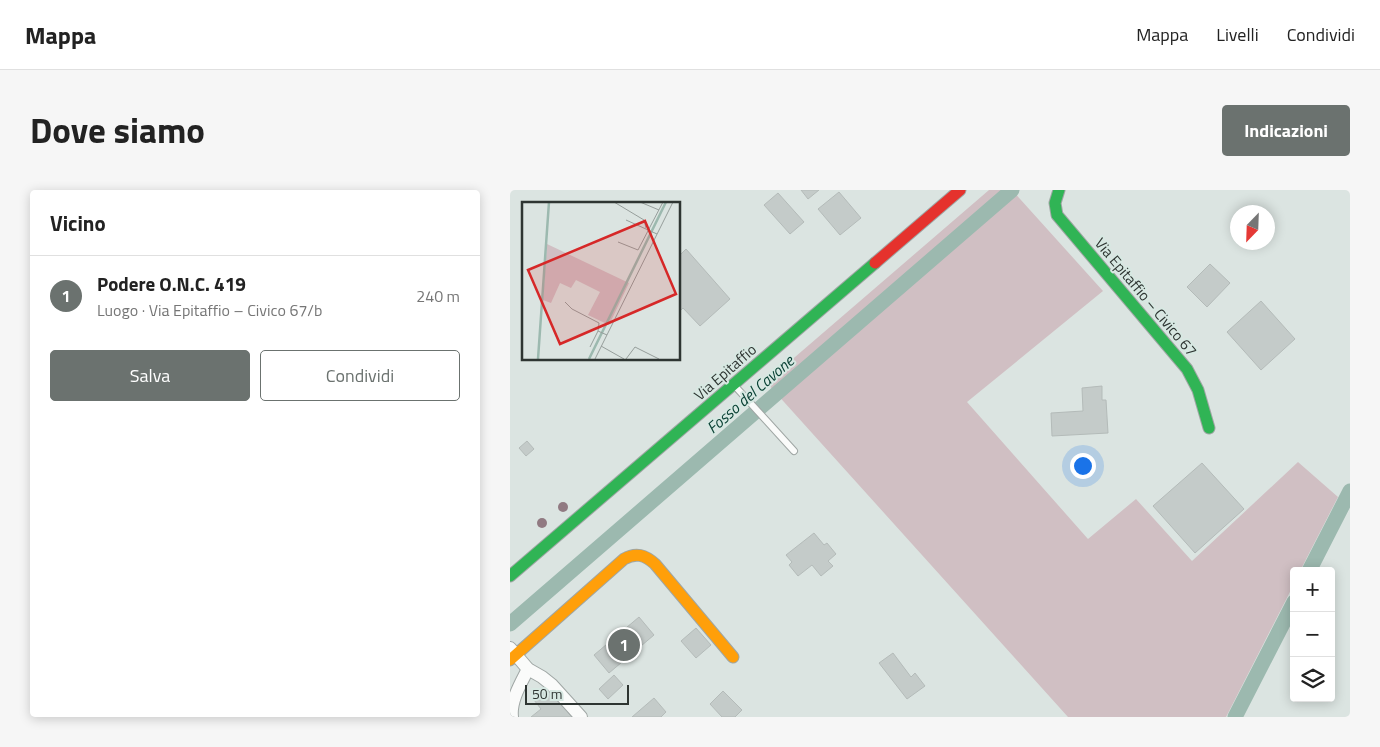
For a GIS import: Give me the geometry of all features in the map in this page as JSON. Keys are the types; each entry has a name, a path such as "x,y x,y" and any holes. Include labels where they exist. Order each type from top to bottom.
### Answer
{"main road":[{"name":"Via Epitaffio","path":"510,576 960,190"},
{"name":"Via Epitaffio – Civico 67","path":"1059,190 1055,203 1057,215 1187,369 1198,390 1209,428"},
{"path":"512,654 624,559 631,555 639,554 655,564 733,657"}],"street":[{"path":"512,654 528,670 552,685 581,717"},
{"path":"512,717 512,704 528,670"}],"lane":[{"path":"734,384 794,451"}],"shaded area":[{"path":"989,190 1012,190 1103,291 967,402 1088,539 1136,499 1192,561 1298,462 1338,497 1302,567 1290,567 1290,592 1226,717 1068,717 766,382"}],"building":[{"path":"801,190 819,190 808,199"},
{"path":"839,192 861,218 840,235 818,209"},
{"path":"778,193 804,222 790,234 764,205"},
{"path":"686,249 730,299 700,326 683,308 680,311 680,255"},
{"path":"1210,264 1230,283 1207,307 1187,287"},
{"path":"1261,301 1295,339 1261,370 1227,332"},
{"path":"1102,386 1102,400 1106,400 1108,433 1052,436 1051,413 1083,411 1082,388"},
{"path":"527,441 534,449 526,456 519,448"},
{"path":"1202,463 1244,509 1195,553 1153,506"},
{"path":"814,533 824,545 827,543 836,554 828,561 833,566 821,576 812,565 798,576 789,565 792,562 786,555"},
{"path":"639,617 654,635 609,673 594,655"},
{"path":"696,628 711,645 696,658 681,641"},
{"path":"893,653 911,677 915,673 925,686 907,699 879,663"},
{"path":"614,675 623,685 608,699 599,689"},
{"path":"549,688 572,717 531,717 541,709 534,700"},
{"path":"723,691 742,710 735,717 722,717 710,704"},
{"path":"654,698 666,712 661,717 632,717"}],"waterway":[{"name":"Fosso del Cavone","path":"510,624 1012,190"},
{"path":"1311,567 1350,491"},
{"path":"1235,717 1290,610"}],"traffic: fast":[{"path":"1059,190 1055,203 1057,215 1187,369 1198,390 1209,428"},
{"path":"510,576 875,263"}],"traffic: slow":[{"path":"510,660 624,559 636,555 648,558 655,564 733,657"}],"traffic: jam":[{"path":"875,263 960,190"}],"place":[{"name":"Podere O.N.C. 419","path":"624,645"}]}
